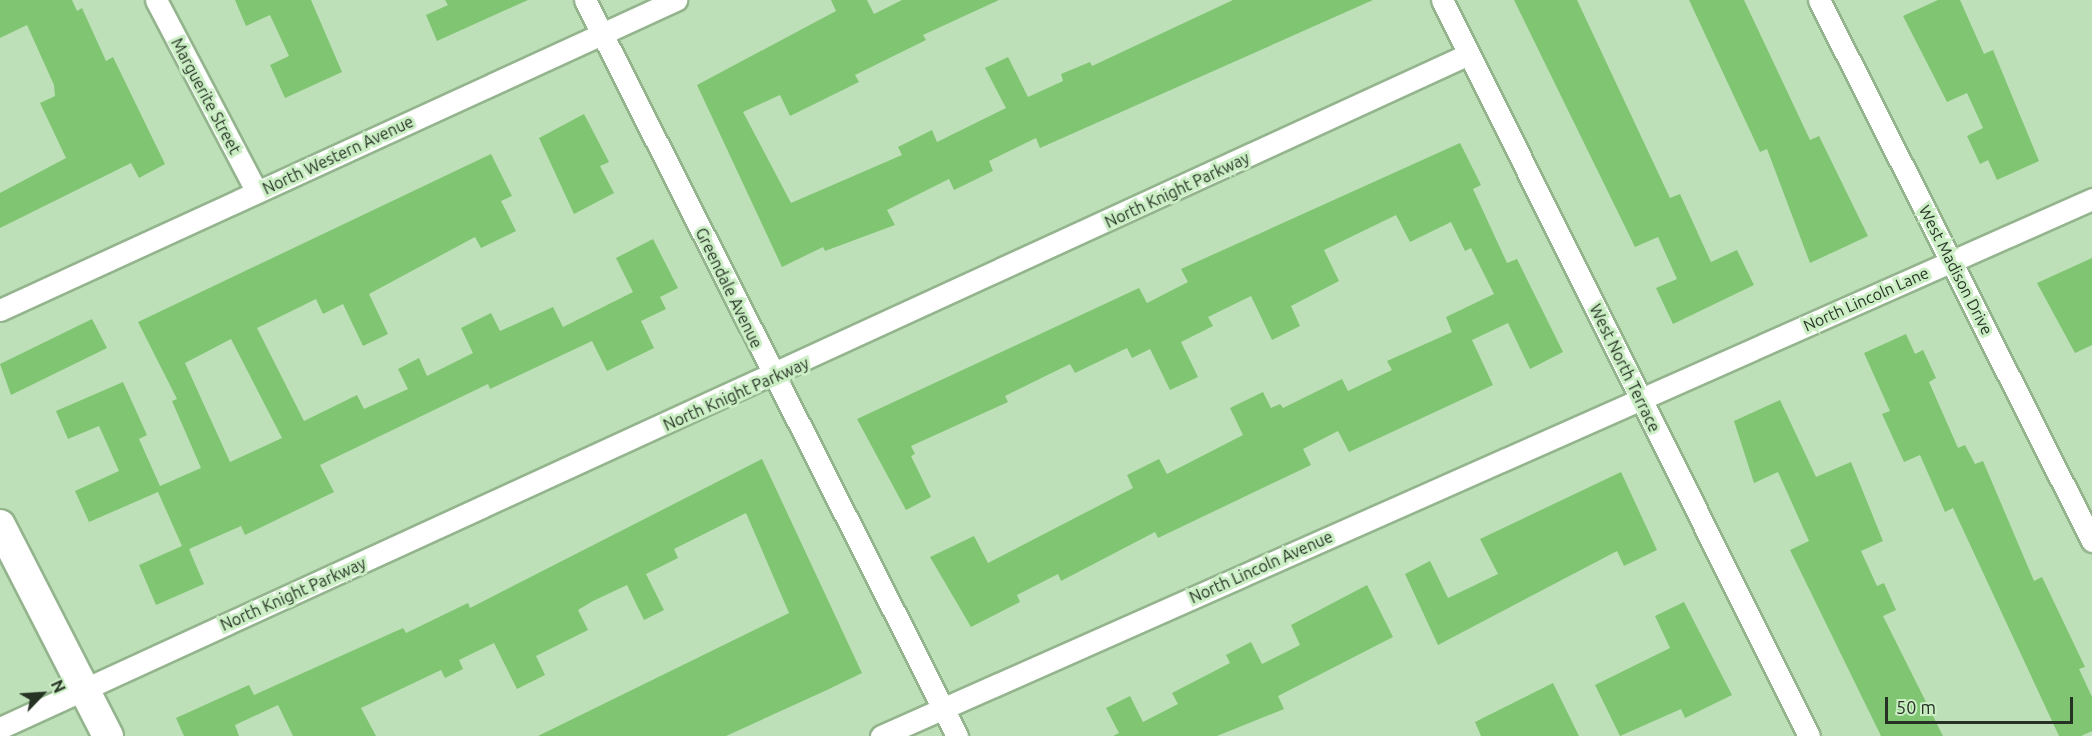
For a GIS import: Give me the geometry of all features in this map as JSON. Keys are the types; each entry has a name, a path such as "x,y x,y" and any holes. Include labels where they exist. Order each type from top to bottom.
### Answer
{"main road":[{"path":"0,525 108,736"}],"street":[{"name":"Marguerite Street","path":"156,0 257,192"},
{"name":"Greendale Avenue","path":"585,0 773,378 957,736"},
{"name":"North Western Avenue","path":"0,310 676,0"},
{"name":"West North Terrace","path":"1442,0 1805,735"},
{"name":"West Madison Drive","path":"1819,0 2092,540"},
{"name":"North Knight Parkway","path":"0,728 773,378 1469,54"},
{"name":"North Lincoln Lane","path":"1641,399 2092,199"},
{"name":"North Lincoln Avenue","path":"881,736 1641,399"}],"building":[{"path":"0,0 72,0 77,11 82,8 106,61 113,57 165,164 139,178 131,163 0,228 0,193 66,158 40,103 55,96 54,85 27,25 0,38"},
{"path":"235,0 311,0 342,72 285,98 270,65 289,56 270,15 246,26"},
{"path":"445,0 528,0 437,41 426,15 448,5"},
{"path":"831,0 867,0 874,14 902,0 999,0 923,35 926,40 855,75 859,82 790,116 780,95 743,112 791,203 902,155 898,147 932,130 937,142 1006,108 985,68 1008,57 1028,97 1063,81 1061,74 1090,62 1092,66 1233,0 1373,0 1040,148 1036,138 989,161 993,171 954,190 949,179 887,210 895,225 825,251 823,247 782,267 697,85 836,11"},
{"path":"1514,0 1577,0 1670,198 1680,194 1711,262 1737,250 1754,285 1673,324 1656,288 1677,279 1658,237 1635,247"},
{"path":"1689,0 1744,0 1810,140 1819,136 1868,236 1810,263 1767,149 1760,152"},
{"path":"1938,0 1960,0 1984,54 1993,50 2039,161 1997,180 1988,160 1980,164 1967,136 1983,128 1967,93 1947,102 1903,16"},
{"path":"584,114 609,162 600,166 614,193 574,214 539,138"},
{"path":"1460,143 1481,185 1473,189 1507,263 1517,259 1563,352 1530,369 1508,323 1472,340 1493,385 1349,452 1338,431 1303,449 1311,465 1158,538 1155,532 1061,581 1058,574 1017,595 1020,602 971,627 930,557 974,536 988,563 1133,488 1127,475 1159,459 1167,474 1243,435 1230,408 1263,392 1271,408 1280,404 1283,408 1342,379 1348,391 1392,370 1387,361 1452,332 1446,317 1494,294 1471,248 1465,251 1451,222 1410,242 1396,215 1324,250 1339,281 1291,306 1300,326 1272,340 1251,296 1208,317 1213,326 1181,342 1198,377 1170,390 1150,349 1132,358 1127,348 1075,373 1070,364 1005,396 1008,402 911,446 915,454 911,456 931,497 906,510 857,419 1139,288 1147,303 1188,282 1181,269"},
{"path":"491,154 512,196 501,201 516,231 481,248 475,237 369,294 388,334 363,346 343,304 323,314 316,299 257,328 304,421 357,395 364,409 408,389 398,369 419,358 427,376 473,353 461,328 491,313 500,331 553,307 563,327 633,292 616,258 653,239 678,288 660,297 666,309 641,321 654,348 607,371 592,341 490,389 488,384 320,465 334,492 245,535 241,526 189,549 204,584 156,605 139,565 182,546 158,492 89,522 75,491 119,471 99,426 68,439 56,411 123,382 147,435 139,439 160,486 201,468 172,401 177,399 138,322","holes":["231,339 282,438 230,462 185,363"]},
{"path":"2092,258 2092,345 2075,353 2037,283"},
{"path":"92,319 107,348 11,395 0,364"},
{"path":"1906,334 1915,354 1923,350 1936,378 1929,382 1958,448 1965,445 1975,464 1983,461 2034,581 2042,577 2085,667 2079,669 2092,697 2092,731 2081,736 2059,736 1953,508 1945,512 1920,455 1904,462 1882,414 1890,411 1864,353"},
{"path":"1780,400 1816,477 1851,462 1883,541 1861,551 1877,586 1884,583 1896,610 1883,616 1943,736 1881,736 1790,550 1809,541 1778,472 1754,483 1734,421"},
{"path":"762,459 862,673 827,690 726,736 538,736 789,613 746,513 674,549 678,558 646,574 664,610 644,620 627,585 593,601 578,610 588,630 536,656 545,675 517,689 494,643 459,660 463,669 445,678 441,670 361,708 376,736 293,736 278,705 235,725 239,736 184,736 176,718 249,685 254,695 403,628 406,633 468,603 470,608"},
{"path":"1621,472 1657,550 1624,566 1617,551 1438,645 1405,574 1430,561 1448,598 1498,574 1480,539"},
{"path":"1367,585 1393,637 1278,696 1284,709 1217,736 1113,736 1119,733 1106,708 1130,696 1143,722 1178,704 1172,693 1230,663 1226,655 1251,642 1262,664 1300,645 1291,625"},
{"path":"1684,602 1732,695 1685,718 1681,709 1620,736 1595,685 1670,648 1655,616"},
{"path":"1553,683 1579,736 1481,736 1475,722"}]}
